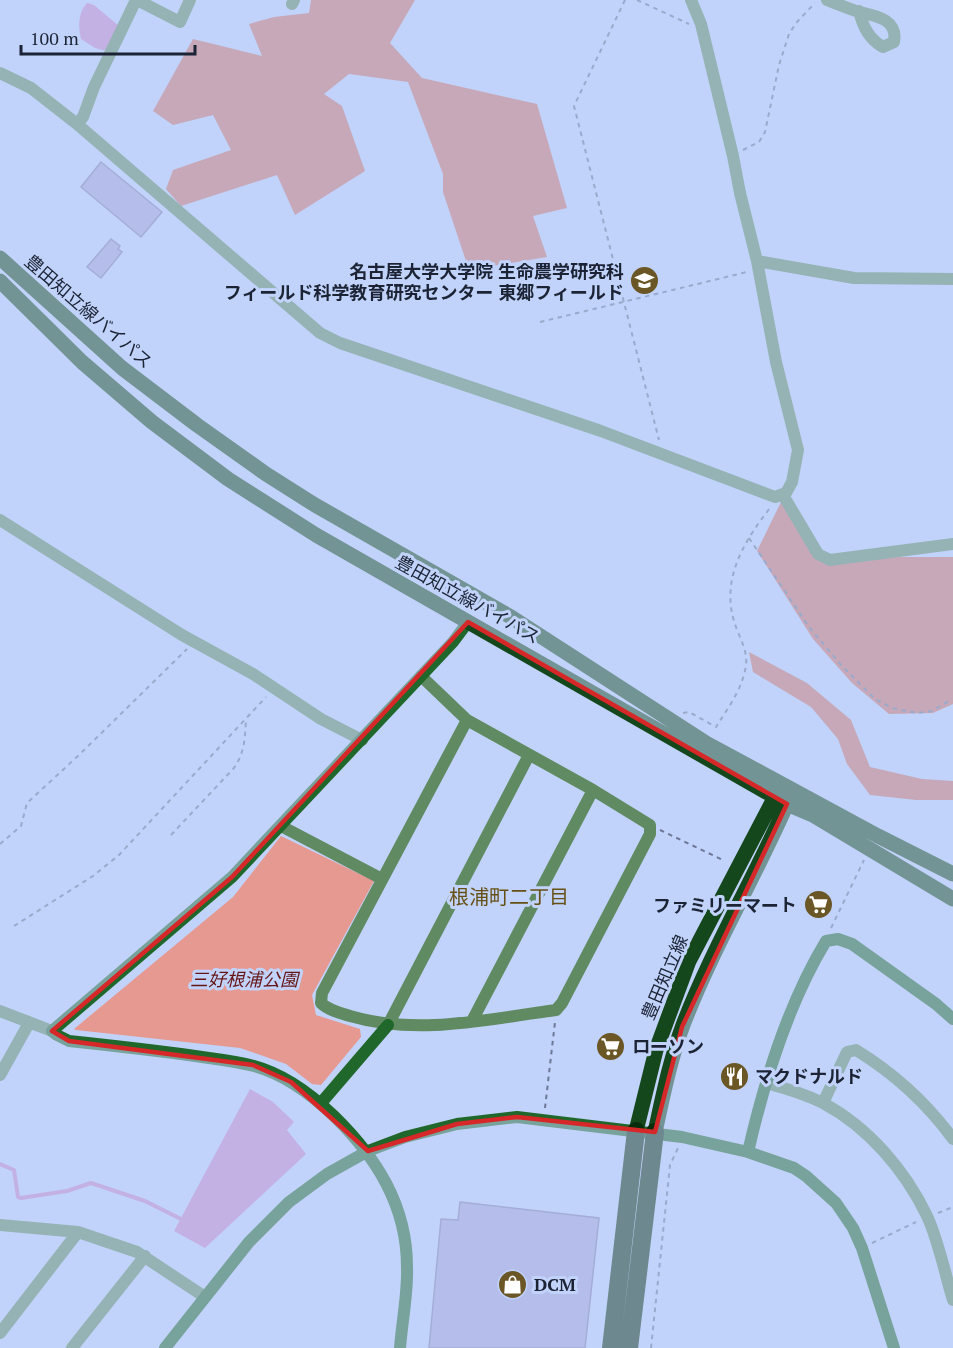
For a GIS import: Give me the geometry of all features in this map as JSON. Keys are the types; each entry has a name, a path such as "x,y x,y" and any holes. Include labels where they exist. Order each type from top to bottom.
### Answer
{"highway":[{"path":"611,1348 636,1131"},
{"path":"629,1348 655,1132"}],"main road":[{"name":"豊田知立線バイパス","path":"0,258 122,368 197,426 267,474 315,505 511,617 675,724 747,766 813,815 953,899"},
{"name":"豊田知立線バイパス","path":"0,281 82,362 190,451 228,479 316,535 468,622 785,793 953,874"},
{"name":"豊田知立線","path":"636,1131 656,1050 689,961 739,867 785,793"},
{"name":"豊田知立線","path":"655,1132 670,1065 682,1027 785,793"}],"street":[{"path":"77,124 136,0 180,22 190,0"},
{"path":"691,0 700,24 733,156 758,265 776,362 798,450 792,482 779,496"},
{"path":"827,0 859,11"},
{"path":"0,73 31,88 77,124 320,333 340,343 601,431 779,496 818,554 830,560 953,544"},
{"path":"758,265 854,278 953,279"},
{"path":"0,520 192,640 253,674 321,719 362,740"},
{"path":"52,1030 221,888 453,642 468,622"},
{"path":"421,676 467,720 650,825 650,834 562,1003 556,1010 472,1022 412,1027 370,1022 331,1010 321,1003 321,999 467,720"},
{"path":"321,1103 388,1025 530,755"},
{"path":"472,1022 592,790"},
{"path":"281,826 382,879"},
{"path":"748,1152 766,1083 798,999 826,941 838,939 852,944 936,1004 953,1019"},
{"path":"0,1011 52,1030 69,1041 253,1065 285,1079 321,1103 368,1152 386,1180 398,1210 407,1267 400,1348"},
{"path":"0,1075 29,1023"},
{"path":"823,1103 847,1052 856,1050 909,1088 953,1139"},
{"path":"766,1083 795,1091 823,1103 851,1121 870,1137 904,1176 928,1217 953,1300"},
{"path":"165,1348 249,1242 289,1202 327,1174 368,1152 405,1137 457,1124 517,1117 655,1132 748,1152 794,1168 836,1203 853,1228 862,1248 894,1348"},
{"path":"0,1223 78,1232 145,1256 205,1297"},
{"path":"0,1333 78,1232"},
{"path":"72,1348 145,1256"}],"path":[{"path":"625,0 574,106 661,454"},
{"path":"637,0 686,23 700,24"},
{"path":"733,156 759,142 765,132 779,65 789,34 796,23 818,0"},
{"path":"540,322 625,303 758,265"},
{"path":"675,724 682,713 689,712 716,727 739,689 746,663 731,605 732,586 742,548 779,496"},
{"path":"749,537 809,627 842,666 875,699 892,708 917,713 932,711 949,701"},
{"path":"0,844 21,826 27,803 165,672 190,646 192,640"},
{"path":"14,926 93,876 119,855 274,688"},
{"path":"171,835 241,758 245,744 246,718"},
{"path":"650,825 739,867"},
{"path":"826,941 869,849"},
{"path":"544,1119 556,1010"},
{"path":"651,1348 670,1165 682,1137"},
{"path":"862,1248 953,1207"}],"highlighted area":[{"path":"468,622 787,804 682,1027 655,1132 517,1117 457,1124 368,1151 291,1082 253,1065 69,1041 52,1031 232,877"}],"green space":[{"name":"三好根浦公園","path":"281,836 374,881 312,995 316,1015 360,1029 361,1037 321,1085 312,1084 286,1064 240,1048 74,1029 233,897"}],"shaded area":[{"path":"311,0 415,0 390,43 422,78 537,104 567,208 533,216 547,257 469,270 443,192 443,174 408,82 349,74 324,94 342,106 365,171 295,215 277,175 181,206 166,189 173,170 231,150 213,115 173,125 153,111 193,39 262,56 249,24 274,17 309,13"},
{"path":"87,3 94,5 119,26 106,51 95,48 81,39 80,20"},
{"path":"782,500 814,557 953,557 953,704 933,713 889,714 852,683 813,639 757,551"},
{"path":"749,652 807,683 851,720 870,767 922,779 953,781 953,800 916,800 870,795 847,764 838,739 811,707 753,672"},
{"path":"250,1089 273,1102 294,1122 287,1130 306,1154 205,1248 174,1231"}],"building":[{"path":"101,162 162,212 141,237 81,187"},
{"path":"111,239 120,246 118,249 122,252 101,278 87,267"},
{"name":"DCM","path":"460,1202 599,1218 585,1348 429,1348 441,1219 458,1220"}],"waterway":[{"path":"0,1164 14,1170 18,1197 21,1198 67,1191 91,1183 145,1201 185,1221"}],"place":[{"name":"名古屋大学大学院 生命農学研究科 フィールド科学教育研究センター 東郷フィールド","path":"645,281"},
{"name":"ファミリーマート","path":"818,905"},
{"name":"ローソン","path":"611,1046"},
{"name":"マクドナルド","path":"734,1076"},
{"name":"DCM","path":"513,1284"}],"district":[{"name":"根浦町二丁目","path":"509,896"}]}
